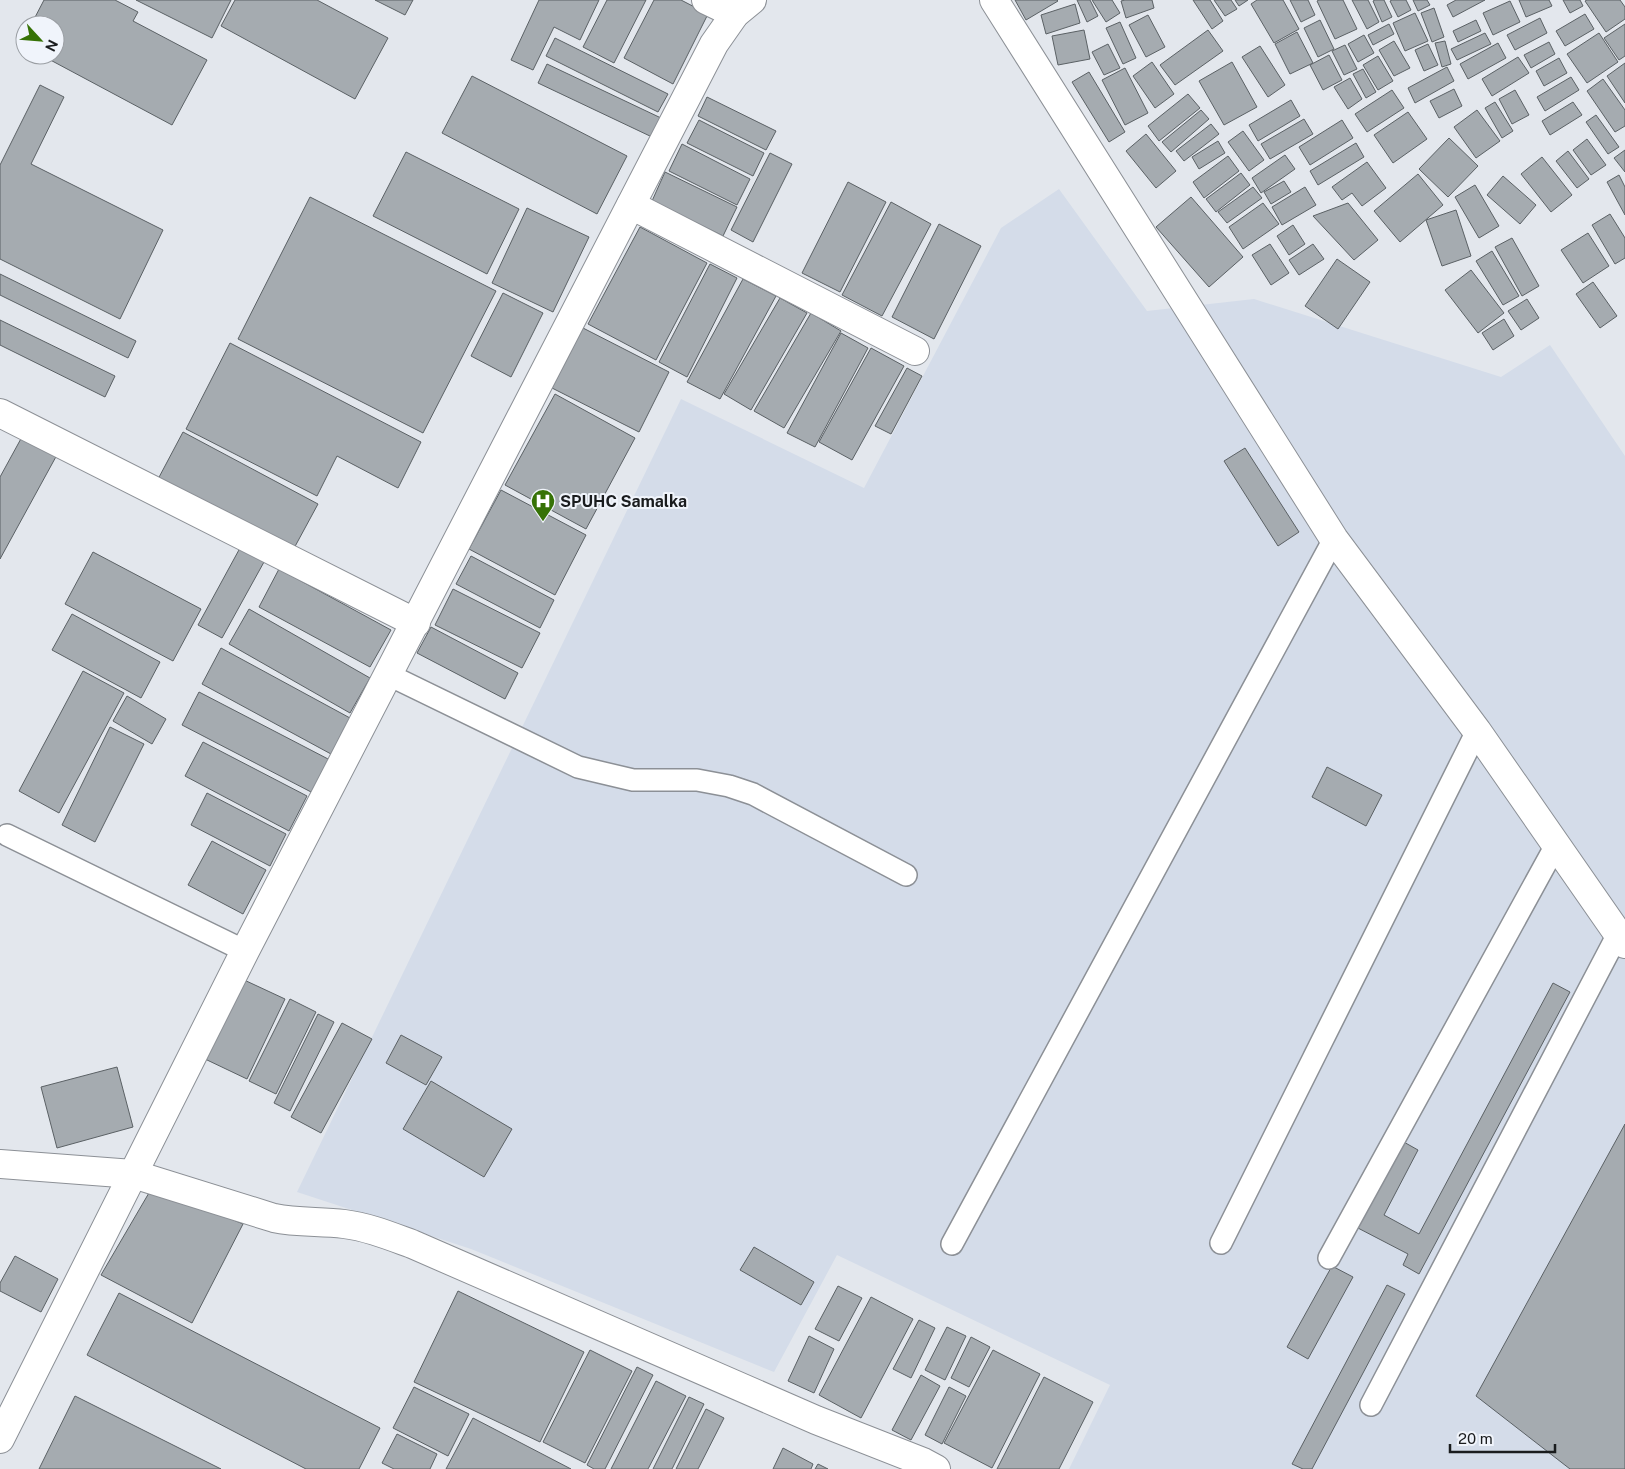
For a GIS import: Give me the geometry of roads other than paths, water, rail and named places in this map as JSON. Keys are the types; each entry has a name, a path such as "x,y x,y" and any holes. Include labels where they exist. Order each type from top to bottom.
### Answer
{"street":[{"path":"0,1439 245,952 714,44 743,7 706,0"},
{"path":"994,0 1334,539 1477,731 1622,939"},
{"path":"631,206 915,351"},
{"path":"0,413 416,623"},
{"path":"0,1164 133,1174 274,1218 291,1222 345,1224 377,1232 412,1244 816,1420 923,1462 936,1469"}],"lane":[{"path":"952,1244 1334,539"},
{"path":"389,675 578,766 633,780 698,780 730,786 753,794 906,875"},
{"path":"1222,1243 1477,731"},
{"path":"7,835 245,952"},
{"path":"1329,1258 1556,845"},
{"path":"1371,1405 1622,939"}],"place":[{"name":"SPUHC Samalka","path":"543,522"}]}
